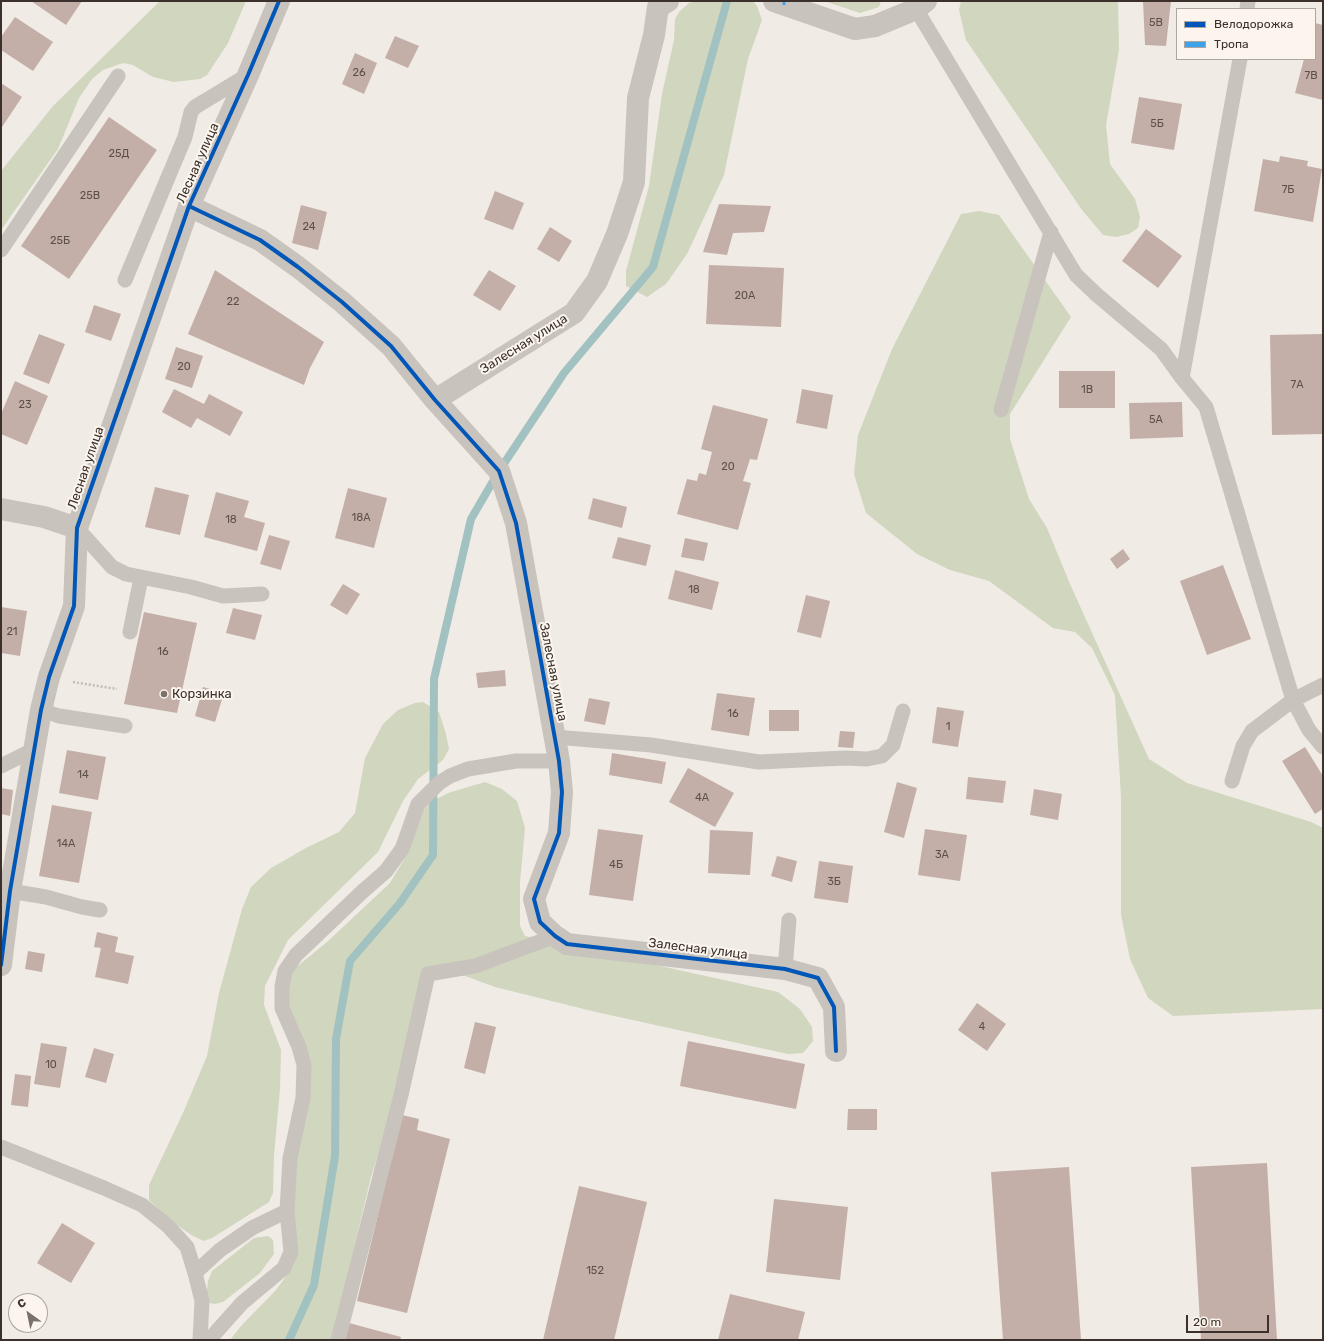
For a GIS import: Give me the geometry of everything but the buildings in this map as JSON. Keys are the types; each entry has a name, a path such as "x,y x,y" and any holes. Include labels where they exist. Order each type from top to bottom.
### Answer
{"street":[{"name":"Лесная улица","path":"1,965 10,891 32,750 49,677 74,606 77,528 189,206 248,75 279,1"},
{"path":"774,1 855,29 875,26 921,5"},
{"name":"Залесная улица","path":"435,400 574,313 597,280 616,234 634,182 638,98 661,3"},
{"name":"Залесная улица","path":"189,206 260,240 298,267 342,302 391,346 435,400 499,471 516,523 555,737 562,792 559,833 534,898 540,922 555,936 567,944 785,969 818,978 834,1007 836,1051"},
{"path":"1,510 44,517 77,528"}],"lane":[{"path":"921,5 1076,275 1161,349 1206,407 1293,700 1308,730 1323,747"},
{"path":"1182,378 1240,60"},
{"path":"125,280 185,137 191,112 195,107 248,75"},
{"path":"1,250 118,76"},
{"path":"1001,410 1051,232"},
{"path":"77,528 112,567 126,574 191,587 223,596 262,594"},
{"path":"130,632 141,578"},
{"path":"1232,782 1243,746 1252,731 1293,700 1323,685"},
{"path":"41,710 59,716 126,726"},
{"path":"555,737 651,746 759,762 845,758 868,759 882,756 893,745 903,712"},
{"path":"1,766 32,750"},
{"path":"209,1340 242,1303 284,1268 291,1252 286,1211 290,1158 303,1098 304,1065 299,1047 282,1008 282,987 285,971 296,955 386,871 402,849 418,804 439,782 468,769 516,761 559,761"},
{"path":"10,891 46,897 82,907 100,910"},
{"path":"785,969 788,920"},
{"path":"338,1340 401,1095 428,974 475,966 555,936"},
{"path":"1,1147 104,1188 142,1205 168,1226 187,1247 195,1273 202,1300 200,1340"},
{"path":"195,1273 220,1250 252,1228 286,1211"}],"path":[{"path":"49,677 118,690"}],"green space":[{"path":"246,1 228,43 207,75 200,79 174,82 153,77 133,65 123,63 103,70 92,79 79,98 58,149 1,230 1,171 53,106 159,2"},
{"path":"697,1 753,1 757,6 762,20 748,59 724,175 687,254 666,284 647,297 626,286 626,271 649,186 662,94 674,40 675,19 679,12 689,3"},
{"path":"824,1 881,1 879,7 860,13"},
{"path":"961,1 1118,1 1119,50 1106,125 1110,164 1135,199 1140,217 1138,228 1129,234 1116,237 1103,235 1082,210 966,40 959,10"},
{"path":"979,211 999,215 1071,317 1010,414 1010,439 1029,499 1047,528 1070,584 1149,759 1187,783 1311,822 1323,828 1323,1009 1173,1016 1148,998 1130,959 1121,915 1121,797 1115,695 1092,648 1075,632 1053,628 989,581 950,570 917,554 866,513 854,474 858,435 892,349 961,214"},
{"path":"423,702 439,712 449,749 443,760 418,779 403,801 378,852 288,940 265,986 264,1005 281,1050 273,1193 269,1202 212,1238 204,1241 193,1236 171,1221 149,1200 149,1185 183,1113 207,1056 219,993 242,909 251,887 271,868 306,848 339,832 355,813 365,758 383,724 398,710 415,703"},
{"path":"485,782 502,789 517,801 525,828 520,882 520,926 525,936 778,992 800,1009 812,1027 813,1041 803,1053 788,1054 596,1012 495,987 438,966 371,1177 332,1340 230,1340 241,1326 276,1290 292,1268 295,1247 289,1212 307,1089 288,1024 285,987 294,969 327,942 390,883 409,851 417,818 429,803 448,793"},
{"path":"268,1236 273,1240 274,1254 260,1273 223,1302 215,1304 209,1303 206,1298 208,1281 212,1271 254,1238"}],"waterway":[{"path":"289,1340 314,1285 335,1156 336,1039 350,961 400,903 433,855 434,679 471,519 499,471 564,373 653,267 727,1"}],"cycle path":[{"path":"1,965 10,891 41,710 49,677 74,606 77,528 189,206 248,75 279,1"},
{"path":"189,206 260,240 298,267 342,302 391,346 435,400 499,471 516,523 559,761 562,792 559,833 534,899 540,922 555,936 567,944 785,969 818,978 834,1007 836,1051"}],"place":[{"name":"Корзинка","path":"164,694"}]}
